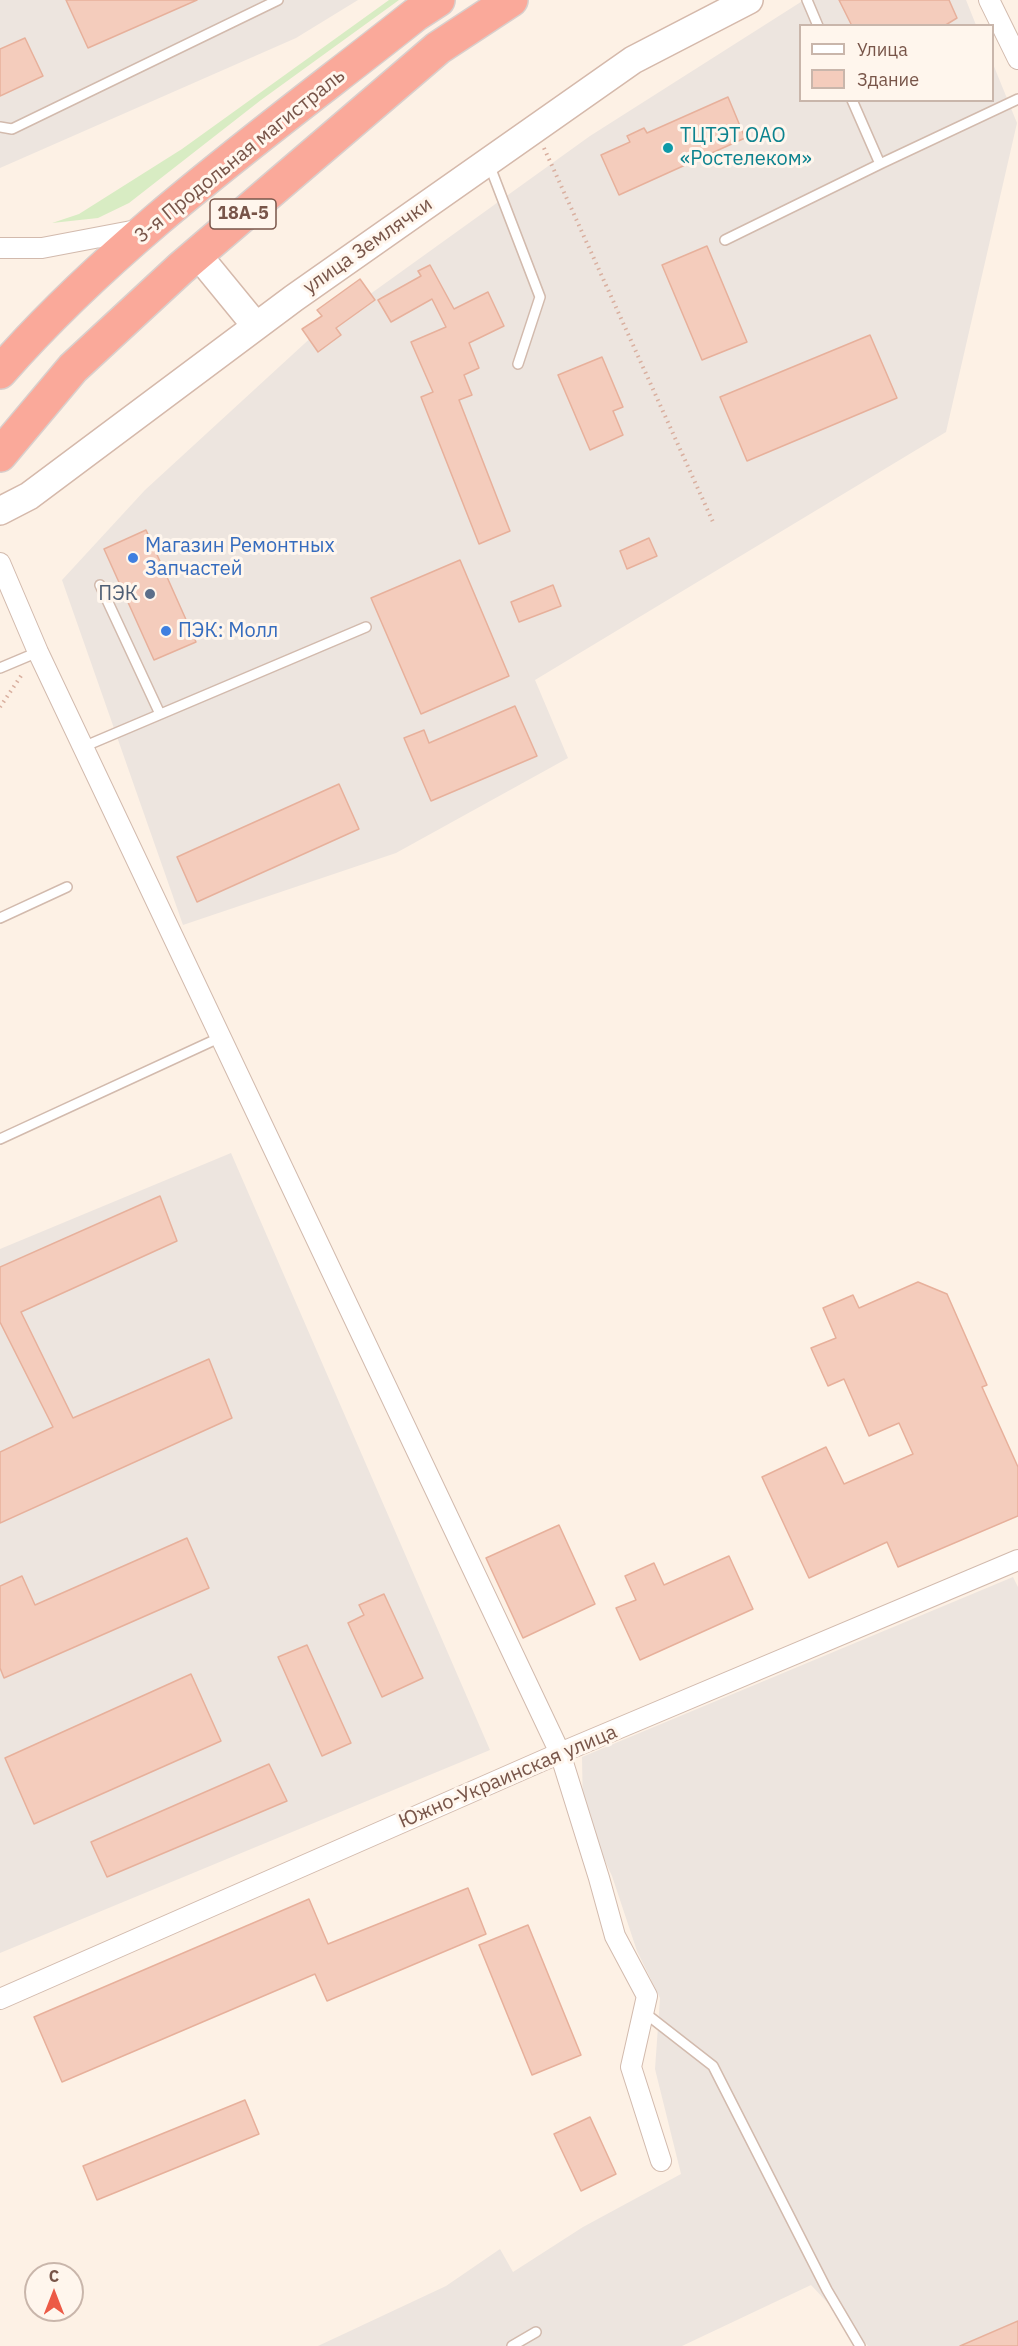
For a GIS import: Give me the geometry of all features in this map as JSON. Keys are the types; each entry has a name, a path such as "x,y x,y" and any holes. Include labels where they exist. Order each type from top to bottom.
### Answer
{"highway":[{"name":"3-я Продольная магистраль","path":"0,372 29,339 148,228 415,15 438,0"},
{"name":"18А-5","path":"0,455 73,368 197,254 438,48 511,0"}],"street":[{"name":"улица Землячки","path":"0,511 29,496 256,326 633,60 749,0"},
{"path":"989,0 1018,59"},
{"path":"0,248 42,248 148,228"},
{"path":"197,254 256,326"},
{"path":"0,563 38,652 560,1753 600,1878 615,1936 647,1996 631,2067 661,2161"},
{"name":"Южно-Украинская улица","path":"0,1999 560,1753 1018,1560"}],"lane":[{"path":"0,127 12,129 278,0"},
{"path":"807,0 817,24"},
{"path":"725,240 1018,99"},
{"path":"853,102 880,164"},
{"path":"488,162 540,297 518,364"},
{"path":"100,585 160,714"},
{"path":"83,747 366,627"},
{"path":"0,668 38,652"},
{"path":"0,918 67,887"},
{"path":"0,1139 221,1037"},
{"path":"645,2013 712,2066 827,2290 860,2346"},
{"path":"512,2346 537,2332"}],"path":[{"path":"535,128 712,522"},
{"path":"0,707 38,652"}],"shaded area":[{"path":"0,0 358,0 296,38 0,168"},
{"path":"804,0 966,0 976,24 799,24 799,102 994,102 994,66 1017,123 946,432 535,680 568,758 396,853 183,925 62,580 145,490 316,333 590,136"},
{"path":"231,1153 490,1750 0,1953 0,1249"},
{"path":"1013,1577 1018,1587 1018,2346 868,2346 811,2285 682,2346 318,2346 446,2286 500,2249 513,2272 583,2227 681,2174 655,2069 660,1998 637,1951 612,1876 583,1814 582,1757"}],"green space":[{"path":"389,0 399,0 261,100 129,203 98,218 52,223 79,214 182,149"}],"building":[{"path":"66,0 197,0 88,48"},
{"path":"839,0 949,0 957,18 947,24 851,24"},
{"path":"25,38 43,76 0,96 0,49"},
{"name":"ТЦТЭТ ОАО «Ростелеком»","path":"728,97 745,138 619,195 601,155 630,142 627,136 644,128 647,133"},
{"path":"707,246 747,342 702,360 662,265"},
{"path":"430,265 454,309 488,292 504,326 469,343 479,368 464,375 472,395 459,400 510,531 479,544 421,397 433,392 411,342 446,327 432,299 391,322 378,300 421,276 418,271"},
{"path":"360,279 375,300 336,328 341,335 318,352 302,329 322,316 317,310"},
{"path":"870,335 897,398 747,461 720,397"},
{"path":"602,357 623,407 613,411 623,435 590,450 558,375"},
{"name":"ПЭК","path":"146,530 196,642 154,660 104,549"},
{"path":"649,538 657,556 627,569 620,551"},
{"path":"460,560 509,676 421,714 371,598"},
{"path":"553,585 561,606 519,622 511,602"},
{"path":"515,706 537,756 431,801 404,738 424,730 429,743"},
{"path":"339,784 359,829 197,902 177,857"},
{"path":"160,1196 177,1241 21,1312 73,1418 209,1359 232,1418 0,1523 0,1452 53,1427 0,1322 0,1267"},
{"path":"918,1282 947,1294 987,1385 982,1387 1018,1467 1018,1516 898,1567 887,1542 809,1578 762,1477 826,1447 844,1484 913,1454 899,1423 869,1436 844,1379 828,1386 811,1348 836,1338 823,1308 853,1295 859,1308"},
{"path":"559,1525 595,1604 523,1638 486,1558"},
{"path":"187,1538 209,1588 4,1678 0,1668 0,1586 22,1576 35,1605"},
{"path":"729,1556 753,1609 640,1660 616,1608 636,1600 625,1576 654,1563 664,1585"},
{"path":"384,1594 423,1678 382,1697 348,1623 364,1615 359,1605"},
{"path":"307,1645 351,1743 322,1756 278,1657"},
{"path":"191,1674 221,1741 34,1824 5,1758"},
{"path":"269,1764 287,1801 107,1877 91,1842"},
{"path":"468,1888 486,1934 327,2001 315,1974 62,2082 34,2017 309,1899 328,1944"},
{"path":"528,1925 581,2055 532,2075 479,1945"},
{"path":"245,2100 259,2134 97,2200 83,2166"},
{"path":"590,2117 616,2174 581,2191 554,2134"},
{"path":"1018,2321 1018,2346 960,2346"}],"place":[{"name":"ТЦТЭТ ОАО «Ростелеком»","path":"668,148"},
{"name":"Магазин Ремонтных Запчастей","path":"133,558"},
{"name":"ПЭК","path":"150,594"},
{"name":"ПЭК: Молл","path":"166,631"}]}
